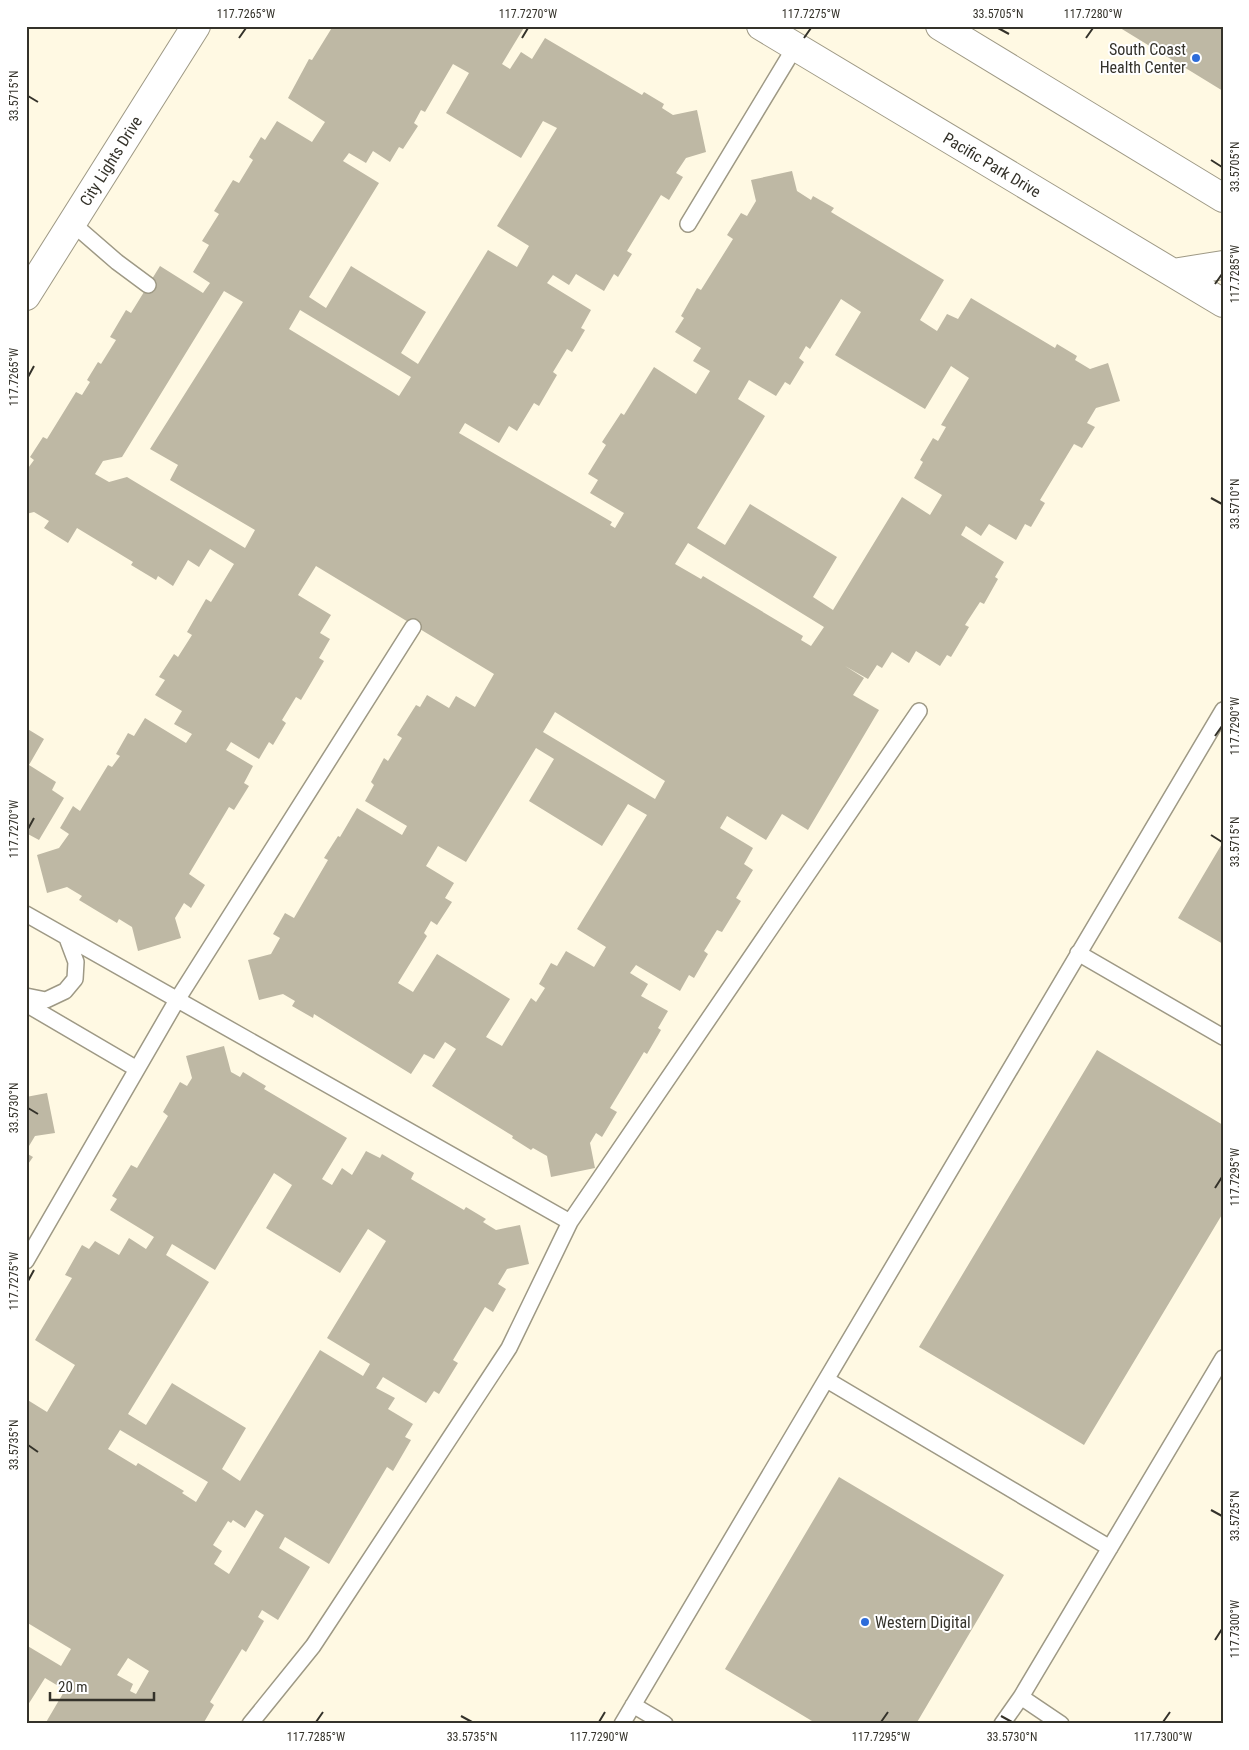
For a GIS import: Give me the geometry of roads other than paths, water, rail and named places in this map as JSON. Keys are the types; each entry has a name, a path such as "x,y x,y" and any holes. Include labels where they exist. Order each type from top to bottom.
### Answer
{"main road":[{"name":"City Lights Drive","path":"26,296 196,26"},
{"name":"Pacific Park Drive","path":"761,26 1223,303"},
{"path":"940,26 1223,198"},
{"path":"1173,273 1223,265"}],"lane":[{"path":"688,224 795,47"},
{"path":"72,223 118,262 148,284"},
{"path":"26,1261 177,1000 414,627"},
{"path":"622,1724 1223,710"},
{"path":"250,1724 313,1646 510,1348 570,1222 919,711"},
{"path":"26,914 570,1222"},
{"path":"26,996 46,1000 65,991 75,979 76,962 67,938"},
{"path":"1078,953 1223,1037"},
{"path":"26,1004 137,1069"},
{"path":"1002,1724 1021,1697 1223,1358"},
{"path":"827,1380 1110,1548"},
{"path":"1021,1697 1061,1724"},
{"path":"633,1705 665,1724"}],"place":[{"name":"South Coast Health Center","path":"1196,58"},
{"name":"Western Digital","path":"865,1622"}]}
